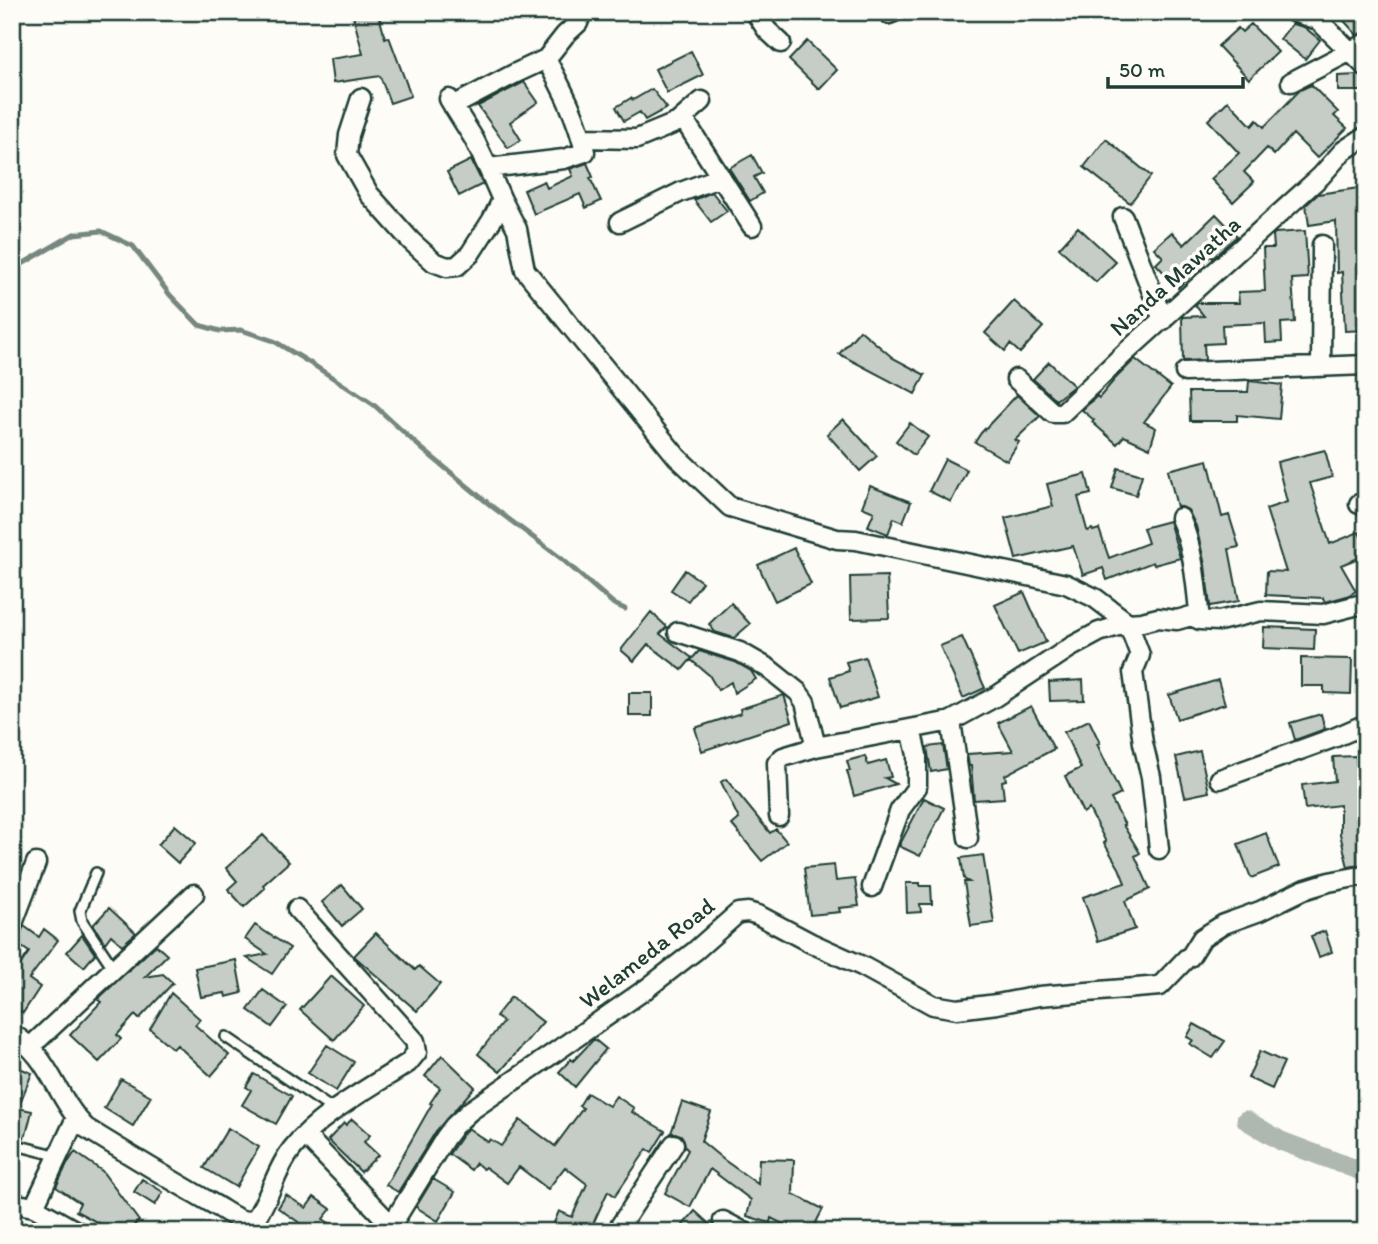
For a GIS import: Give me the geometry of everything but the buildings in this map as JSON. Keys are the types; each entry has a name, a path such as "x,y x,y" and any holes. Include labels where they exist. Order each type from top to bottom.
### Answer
{"street":[{"path":"582,12 578,23 546,59 451,102 474,139 517,229 524,270 677,457 730,507 837,539 856,540 1066,584 1095,598 1128,623 1140,655 1133,672 1143,743 1151,777 1158,849"},
{"path":"755,12 767,30 781,43"},
{"path":"887,12 894,12"},
{"path":"1293,12 1319,16 1366,67"},
{"path":"1291,82 1366,43"},
{"path":"488,168 564,159 585,152 580,127 546,59"},
{"path":"361,98 349,135 347,155 369,194 411,241 435,262 447,267 457,266 470,254 502,200"},
{"path":"582,138 637,139 678,122 702,102"},
{"path":"683,118 752,226"},
{"path":"1348,148 1366,121"},
{"name":"Nanda Mawatha","path":"1016,379 1053,413 1062,414 1314,183 1348,148 1366,136"},
{"path":"620,222 681,192 721,177"},
{"path":"1123,217 1163,320"},
{"path":"1321,367 1322,245"},
{"path":"1185,372 1366,365"},
{"path":"1180,518 1193,562 1200,620"},
{"path":"779,816 777,763 783,757 816,747 951,721 1099,632 1158,618 1177,620 1191,616 1200,620 1219,621 1261,611 1323,614 1366,603"},
{"path":"678,632 740,652 768,668 798,691 805,702 816,747"},
{"path":"951,721 968,838"},
{"path":"1220,779 1366,724"},
{"path":"872,887 900,810 916,787 917,755 911,729"},
{"path":"12,926 36,863"},
{"name":"Welameda Road","path":"394,1229 445,1138 470,1111 655,982 738,913 758,915 862,966 933,1005 957,1009 1039,996 1160,986 1190,957 1202,938 1224,924 1260,911 1303,890 1329,882 1366,876"},
{"path":"30,1048 194,894"},
{"path":"12,1034 43,1062 76,1118 86,1128 246,1221 253,1220 259,1213 282,1163 305,1135 335,1111 408,1063 416,1052 415,1041 297,909"},
{"path":"34,1207 76,1118"},
{"path":"305,1135 394,1229"},
{"path":"616,1232 674,1144"},
{"path":"12,1203 34,1207 78,1232"},
{"path":"723,1221 744,1232"}],"lane":[{"path":"96,873 80,911 82,921 114,969"},
{"path":"226,1037 335,1111"},
{"path":"12,1144 58,1156"}],"waterway":[{"path":"12,270 74,234 101,231 133,246 170,295 199,325 220,331 241,330 274,341 374,405 494,508 562,559 614,604 625,609"},
{"path":"1246,1120 1281,1141 1366,1173"}]}
